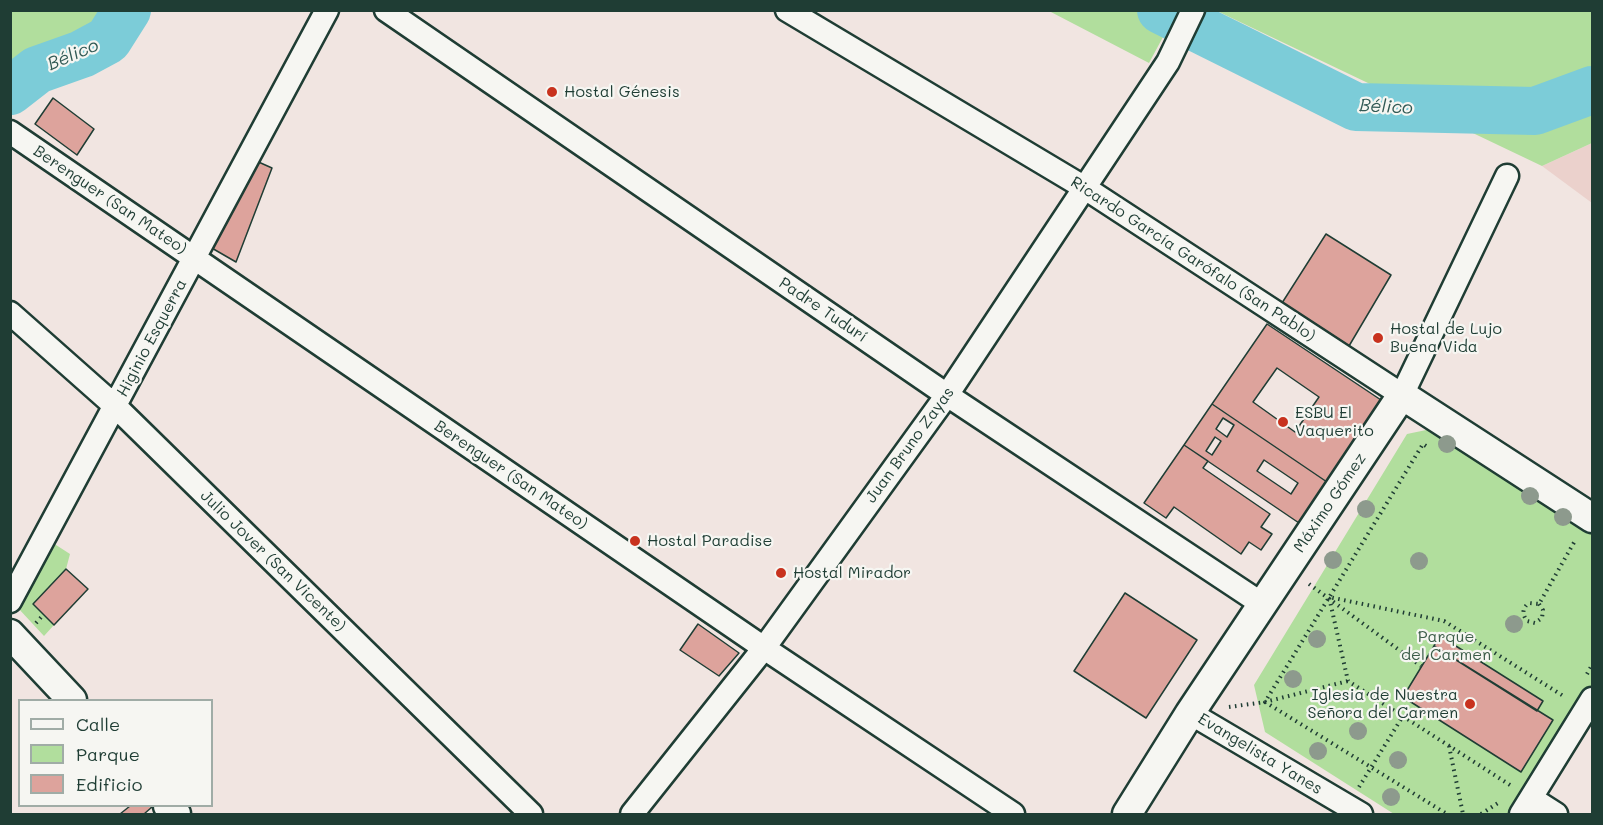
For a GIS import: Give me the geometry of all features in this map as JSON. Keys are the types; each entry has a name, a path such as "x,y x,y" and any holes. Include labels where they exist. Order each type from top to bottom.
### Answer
{"street":[{"name":"Higinio Esquerra","path":"10,601 327,10"},
{"name":"Padre Tudurí","path":"386,10 947,395 1262,604"},
{"name":"Ricardo García Garófalo (San Pablo)","path":"787,10 1085,188 1402,395 1584,533"},
{"name":"Juan Bruno Zayas","path":"632,814 764,648 947,395 1168,62 1193,10"},
{"name":"Berenguer (San Mateo)","path":"10,132 764,648 1013,814"},
{"name":"Máximo Gómez","path":"1127,814 1190,713 1402,395 1507,176"},
{"name":"Julio Jover (San Vicente)","path":"10,313 115,406 531,814"},
{"path":"10,634 71,699"},
{"path":"1556,814 1526,806 1589,705"},
{"name":"Evangelista Yanes","path":"1190,713 1361,814"}],"path":[{"path":"1265,702 1423,444 1432,450"},
{"path":"1566,533 1584,533"},
{"path":"1539,604 1584,533"},
{"path":"1329,597 1421,666"},
{"path":"1329,597 1348,681 1449,746 1526,806"},
{"path":"1329,597 1444,621 1589,705"},
{"path":"1529,603 1539,604 1543,616 1537,622 1529,622 1523,615 1524,608 1529,603"},
{"path":"1265,702 1348,681"},
{"path":"1265,702 1447,814"},
{"path":"1371,768 1403,716"},
{"path":"1449,746 1463,814"}],"shaded area":[{"path":"1592,143 1592,203 1542,166"}],"green space":[{"path":"11,10 118,11 115,16 68,50 39,51 11,70"},
{"path":"1049,11 1177,11 1149,63"},
{"path":"1217,11 1592,11 1592,143 1542,166"},
{"name":"Parque del Carmen","path":"1431,429 1592,531 1592,687 1509,814 1394,814 1265,732 1254,685 1407,434"},
{"path":"53,543 70,554 66,569 33,604 54,625 44,636 18,608"}],"building":[{"path":"53,98 94,129 77,155 35,124"},
{"path":"254,160 272,168 236,262 210,247"},
{"path":"1326,234 1391,275 1349,346 1282,303"},
{"path":"1267,324 1381,400 1327,482 1212,404","holes":["1277,368 1319,397 1295,432 1253,402"]},
{"path":"1212,404 1327,482 1299,523 1184,445","holes":["1223,418 1234,425 1227,437 1216,429","1215,437 1221,441 1212,455 1206,451","1264,460 1298,483 1291,494 1257,471"]},
{"path":"1184,445 1208,461 1203,468 1270,514 1261,527 1272,534 1261,550 1249,542 1241,554 1174,507 1166,518 1144,503"},
{"path":"66,569 88,589 54,625 33,604"},
{"path":"1125,593 1197,640 1146,718 1074,671"},
{"path":"698,624 739,653 719,676 680,650"},
{"path":"1440,636 1543,701 1537,711 1434,646"},
{"name":"Iglesia de Nuestra Señora del Carmen","path":"1434,646 1553,720 1521,772 1403,697"},
{"path":"129,807 152,807 144,814 120,814"}],"waterway":[{"name":"Bélico","path":"10,91 37,70 82,54 108,40 127,10"},
{"name":"Bélico","path":"1161,10 1356,107 1535,111 1592,90"}],"place":[{"name":"Hostal Génesis","path":"552,92"},
{"name":"Hostal de Lujo Buena Vida","path":"1378,338"},
{"name":"ESBU El Vaquerito","path":"1283,422"},
{"name":"Hostal Paradise","path":"635,541"},
{"name":"Hostal Mirador","path":"781,573"},
{"name":"Iglesia de Nuestra Señora del Carmen","path":"1470,704"}]}
